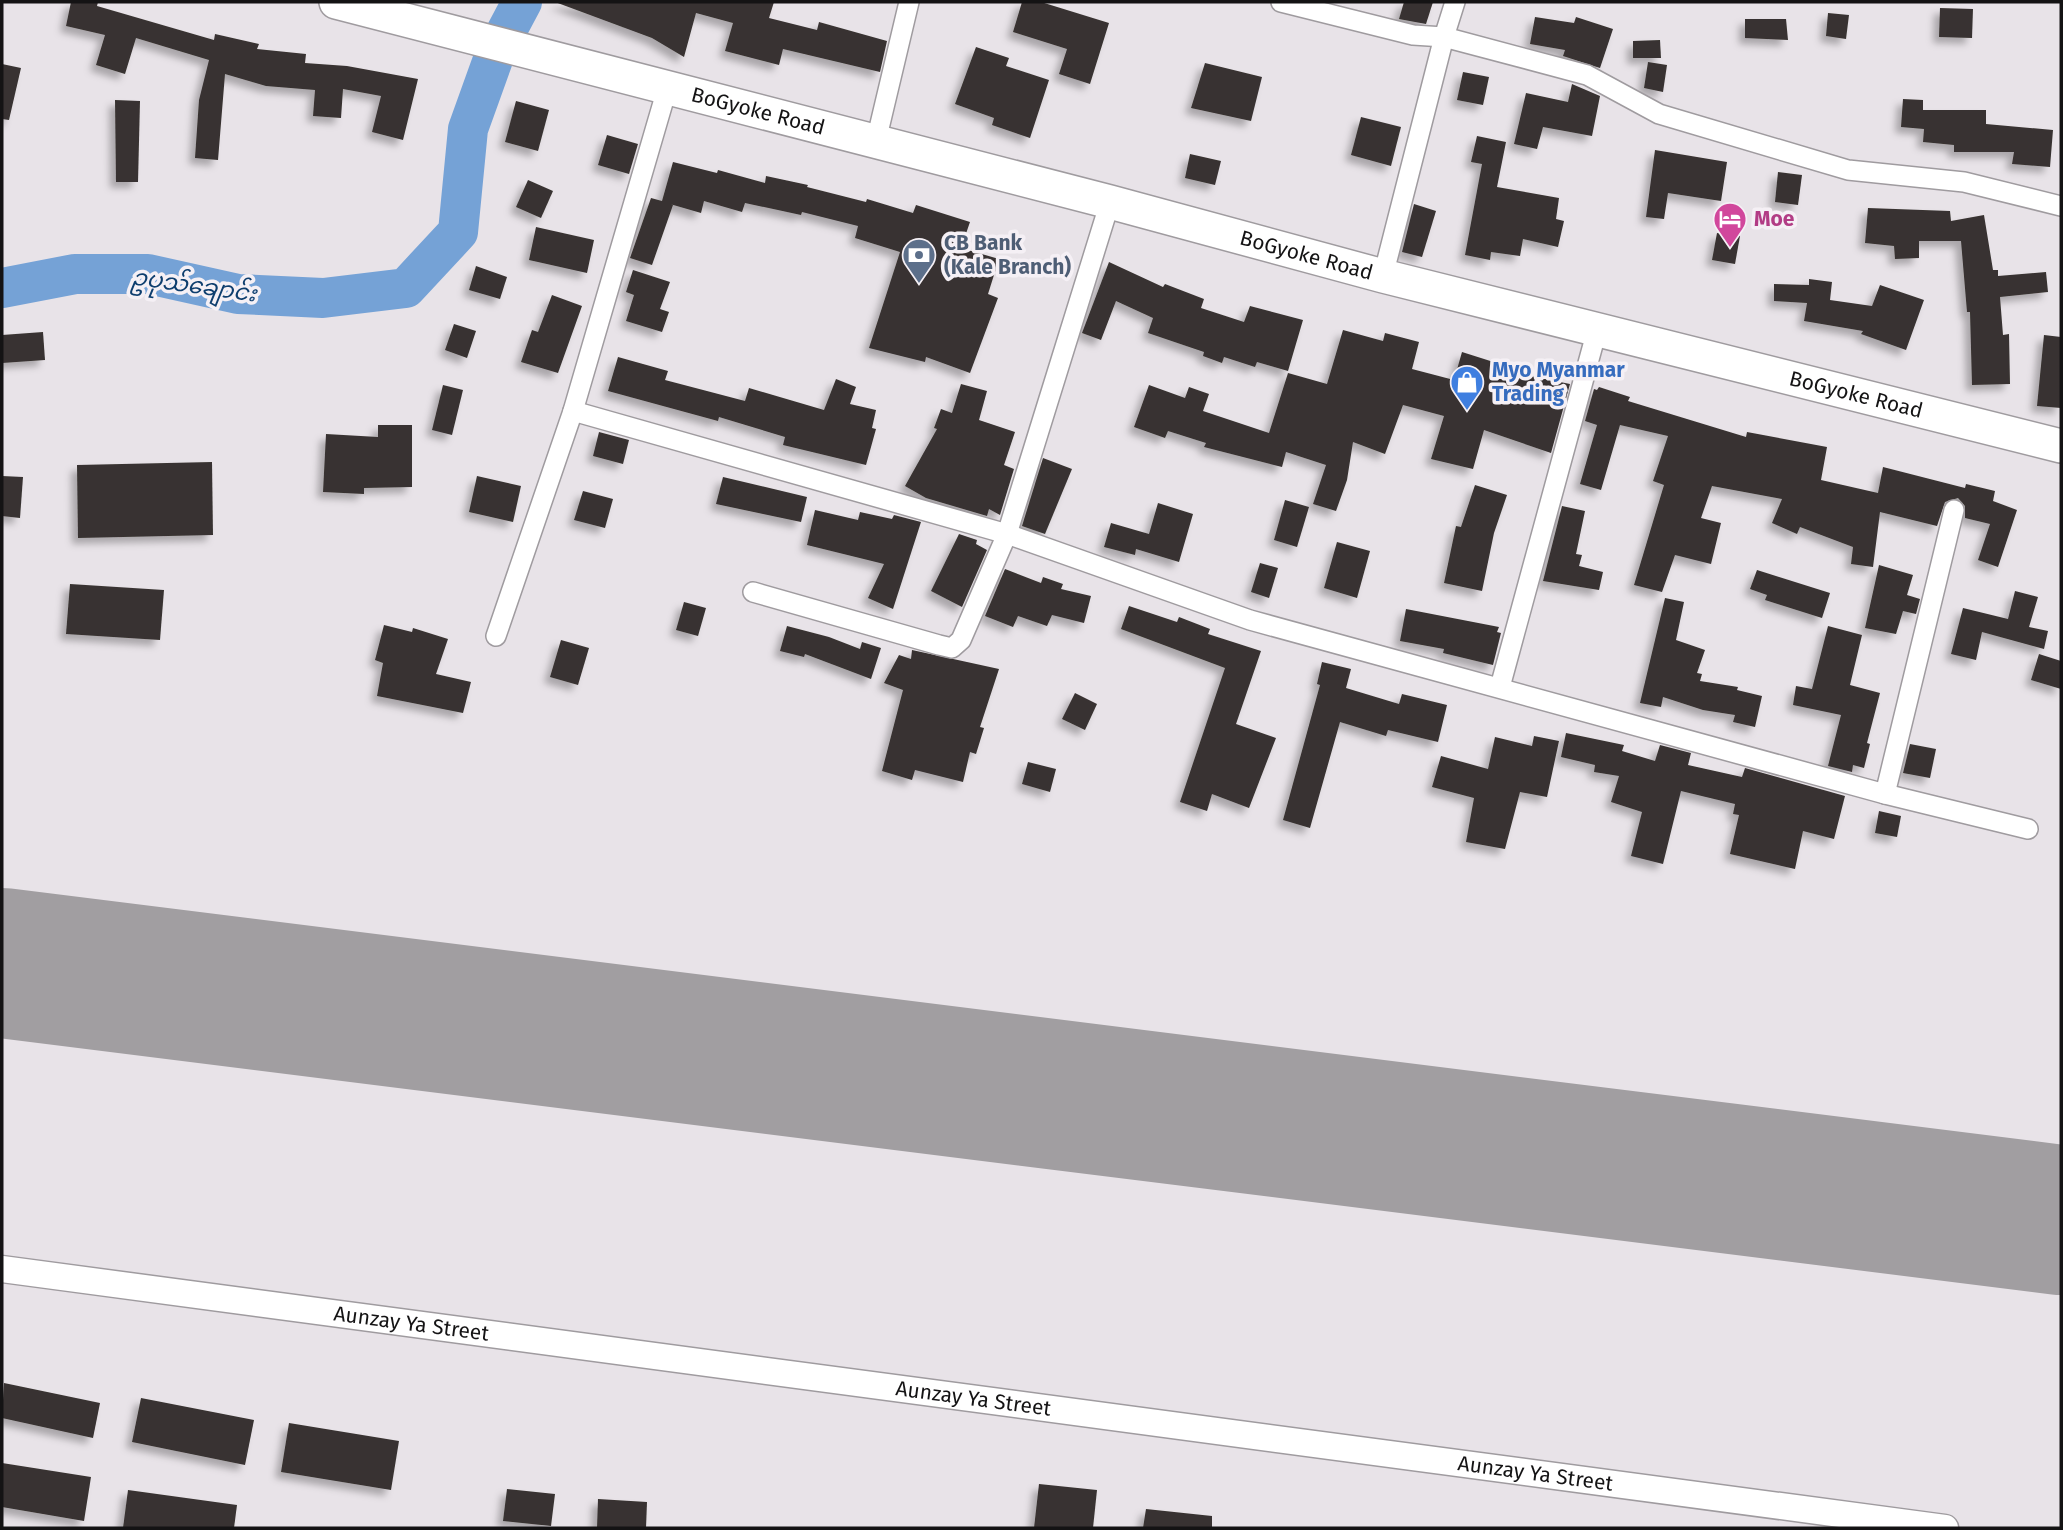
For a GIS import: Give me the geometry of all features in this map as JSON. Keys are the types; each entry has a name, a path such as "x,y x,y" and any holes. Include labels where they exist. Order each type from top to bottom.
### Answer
{"highway":[{"name":"BoGyoke Road","path":"336,2 1110,202 1383,276 2061,446"}],"street":[{"path":"876,141 909,2"},
{"path":"1282,2 1413,35 1444,37 1587,75 1659,114 1848,170 1964,182 2061,206"},
{"path":"1383,276 1455,2"},
{"path":"496,636 573,411 667,89"},
{"path":"753,592 952,649 961,640 1007,534 1110,202"},
{"path":"1500,687 1597,330"},
{"path":"573,411 1007,534 1250,620 1885,794 2028,829"},
{"path":"1885,794 1954,510"},
{"name":"Aunzay Ya Street","path":"2,1269 1945,1528"}],"building":[{"path":"71,2 98,2 97,6 214,40 215,34 259,44 257,49 306,54 305,63 347,66 418,79 403,140 372,132 381,96 343,89 341,118 313,116 315,90 266,86 225,74 218,160 195,158 199,100 209,60 136,38 125,74 96,65 105,35 66,26"},
{"path":"555,2 774,2 769,18 817,30 819,22 887,41 880,72 783,49 779,65 725,51 733,23 696,13 684,57 652,38"},
{"path":"1022,2 1041,2 1109,23 1090,84 1059,74 1067,49 1013,32"},
{"path":"1404,2 1433,2 1426,24 1399,19"},
{"path":"1940,8 1973,9 1972,38 1939,37"},
{"path":"1828,13 1849,15 1846,39 1826,36"},
{"path":"1535,17 1574,23 1576,17 1613,29 1600,68 1563,56 1565,50 1530,44"},
{"path":"1745,19 1786,19 1788,40 1745,38"},
{"path":"1660,40 1661,58 1633,58 1633,41"},
{"path":"976,47 1009,58 1006,66 1049,80 1030,138 992,125 994,118 955,104"},
{"path":"1648,62 1667,65 1663,92 1644,88"},
{"path":"1205,63 1262,77 1251,121 1191,108"},
{"path":"2,64 21,68 9,120 2,119"},
{"path":"1463,72 1489,77 1483,105 1457,100"},
{"path":"1572,84 1600,96 1592,136 1543,127 1537,149 1514,144 1526,93 1568,102"},
{"path":"1903,99 1923,100 1923,110 1986,110 1986,124 2053,130 2050,167 2012,164 2014,152 1954,152 1954,145 1923,142 1924,129 1901,127"},
{"path":"115,100 140,101 138,182 116,182"},
{"path":"516,101 549,110 538,151 505,142"},
{"path":"1361,117 1401,127 1391,166 1351,155"},
{"path":"607,135 638,144 629,174 598,165"},
{"path":"1477,136 1506,142 1497,187 1559,198 1556,219 1564,221 1558,247 1523,239 1520,256 1491,252 1490,260 1465,255 1482,164 1471,162"},
{"path":"1655,150 1727,162 1721,201 1668,193 1664,219 1646,217"},
{"path":"1190,154 1221,161 1215,185 1185,178"},
{"path":"673,162 717,173 718,170 765,183 766,176 866,202 867,199 913,213 916,205 970,222 961,248 999,259 988,294 998,298 970,373 926,357 925,362 869,348 900,252 855,238 858,226 802,212 801,215 745,203 742,212 704,201 701,213 670,204 673,205 652,265 630,258 651,198 662,201"},
{"path":"1778,172 1802,175 1798,205 1775,202"},
{"path":"528,180 553,191 541,218 516,207"},
{"path":"1414,204 1436,211 1422,257 1402,252"},
{"path":"1868,208 1950,211 1951,221 1984,215 1993,270 1998,270 1998,276 2046,272 2048,292 2000,297 2003,335 2009,334 2010,384 1972,385 1970,312 1967,312 1961,241 1919,241 1919,258 1895,259 1894,246 1865,243"},
{"path":"536,227 594,240 587,273 529,260"},
{"path":"1717,233 1740,236 1735,264 1712,260"},
{"path":"1109,262 1163,287 1165,284 1204,299 1201,308 1244,322 1250,306 1303,320 1288,371 1257,362 1255,367 1224,357 1222,363 1203,356 1204,352 1148,333 1153,318 1116,301 1101,340 1082,333"},
{"path":"476,266 507,277 500,299 469,290"},
{"path":"633,270 670,282 660,309 669,312 662,332 626,321 634,295 626,292"},
{"path":"1809,279 1832,282 1830,300 1872,306 1880,285 1924,300 1906,350 1861,334 1863,331 1804,321 1807,303 1774,301 1774,284 1809,285"},
{"path":"552,295 582,306 558,373 521,362 532,330 538,332"},
{"path":"454,324 476,331 467,358 445,350"},
{"path":"1343,330 1383,341 1385,333 1419,342 1412,369 1454,380 1462,352 1503,365 1501,370 1570,384 1551,453 1484,430 1473,469 1431,459 1444,416 1403,405 1385,454 1353,442 1347,480 1336,511 1313,504 1326,465 1286,452 1282,467 1204,447 1206,443 1168,431 1165,438 1134,427 1149,385 1185,398 1189,387 1209,394 1203,411 1269,433 1288,373 1327,384"},
{"path":"43,332 45,360 2,363 2,335"},
{"path":"2044,335 2061,337 2061,408 2037,406"},
{"path":"618,357 668,371 665,380 745,401 749,388 824,410 836,379 856,387 850,404 876,410 872,428 876,429 866,465 783,445 785,437 719,417 718,421 608,391"},
{"path":"961,384 987,391 979,420 1015,432 1004,465 1014,469 1000,515 989,509 987,516 926,498 905,486 937,429 934,428 941,409 952,413"},
{"path":"443,385 463,390 452,435 432,430"},
{"path":"1599,387 1630,397 1628,401 1746,437 1747,432 1827,447 1821,480 1878,493 1883,467 1965,488 1966,484 1995,491 1993,501 2017,510 1998,567 1978,560 1990,524 1965,518 1965,506 1958,498 1945,502 1937,526 1880,512 1873,567 1851,564 1853,547 1800,527 1797,534 1772,523 1782,499 1712,486 1701,518 1721,523 1711,564 1675,555 1662,592 1634,585 1664,485 1653,481 1668,436 1620,425 1601,490 1580,484 1597,425 1585,421 1594,389"},
{"path":"378,425 412,425 412,487 364,488 364,494 323,492 326,434 378,437"},
{"path":"599,432 629,440 623,464 593,456"},
{"path":"1043,458 1072,469 1045,534 1022,526"},
{"path":"212,462 213,535 78,538 77,465"},
{"path":"2,476 23,477 20,518 2,516"},
{"path":"477,476 521,486 513,522 469,512"},
{"path":"723,477 807,497 801,522 716,504"},
{"path":"1475,485 1507,495 1494,533 1482,591 1444,583 1456,526 1461,527"},
{"path":"583,491 613,499 605,528 574,520"},
{"path":"1285,500 1309,507 1297,547 1274,540"},
{"path":"1158,503 1193,514 1179,562 1136,549 1135,555 1104,547 1111,523 1149,534"},
{"path":"1562,506 1585,511 1576,554 1582,555 1579,566 1603,572 1599,590 1543,581"},
{"path":"815,510 858,520 860,512 892,519 894,515 921,522 893,609 868,598 884,564 807,545"},
{"path":"959,534 977,540 976,544 987,550 962,607 931,591"},
{"path":"1337,542 1370,551 1357,598 1324,588"},
{"path":"1260,563 1278,568 1269,598 1251,592"},
{"path":"1879,565 1913,575 1907,595 1920,599 1916,614 1903,611 1896,634 1865,628"},
{"path":"1005,569 1041,583 1043,577 1063,584 1061,589 1091,596 1084,623 1052,615 1047,626 1018,616 1013,627 985,616"},
{"path":"1757,570 1830,593 1822,618 1765,600 1767,595 1750,589"},
{"path":"70,584 164,590 160,640 66,634"},
{"path":"2015,591 2038,597 2029,627 2048,631 2044,649 1982,632 1976,660 1951,654 1963,608 2008,619"},
{"path":"1665,598 1684,602 1676,640 1705,650 1697,673 1702,674 1700,681 1738,687 1737,690 1762,696 1755,727 1733,722 1735,715 1703,710 1663,697 1661,707 1640,703"},
{"path":"684,602 706,608 698,636 676,630"},
{"path":"1129,606 1177,622 1179,617 1210,629 1208,634 1261,651 1236,724 1276,738 1249,808 1212,794 1207,811 1180,802 1225,668 1121,629"},
{"path":"1406,609 1499,627 1497,632 1501,633 1493,665 1443,653 1444,649 1400,641"},
{"path":"384,625 412,632 413,628 448,639 436,674 471,682 463,713 377,696 383,663 375,660"},
{"path":"787,626 829,637 860,649 862,642 881,648 871,679 805,654 804,657 780,651"},
{"path":"1828,626 1862,635 1850,685 1880,693 1867,743 1870,744 1864,768 1853,765 1852,772 1828,766 1841,715 1793,705 1796,686 1812,689"},
{"path":"561,640 589,648 578,685 550,677"},
{"path":"912,650 999,669 980,727 984,728 976,754 970,752 963,782 915,770 912,780 882,771 903,690 884,683 899,655 911,659"},
{"path":"2039,654 2061,661 2061,689 2031,680"},
{"path":"1322,662 1351,669 1346,688 1399,704 1402,694 1447,705 1438,742 1388,730 1386,736 1340,722 1310,828 1283,820 1320,685 1317,684"},
{"path":"1075,693 1097,704 1085,730 1062,719"},
{"path":"1566,733 1624,745 1622,751 1655,761 1660,745 1691,753 1688,765 1742,777 1745,768 1845,796 1834,839 1803,831 1795,869 1730,854 1739,815 1733,814 1735,804 1681,791 1663,864 1631,856 1642,812 1611,802 1619,776 1594,772 1595,765 1561,757"},
{"path":"1534,736 1559,741 1547,797 1520,792 1505,849 1466,842 1474,798 1432,787 1441,756 1488,769 1495,737 1532,746"},
{"path":"1910,744 1936,749 1930,778 1903,773"},
{"path":"1028,762 1056,769 1050,792 1022,784"},
{"path":"1879,811 1901,816 1897,837 1875,833"},
{"path":"4,1383 100,1403 93,1438 2,1418"},
{"path":"141,1398 254,1420 245,1465 132,1442"},
{"path":"289,1423 399,1441 391,1490 281,1472"},
{"path":"2,1463 91,1477 84,1521 2,1507"},
{"path":"1039,1484 1097,1490 1093,1528 1034,1528"},
{"path":"507,1489 555,1494 551,1526 503,1521"},
{"path":"128,1490 237,1505 234,1528 123,1528"},
{"path":"598,1499 647,1502 646,1528 597,1528"},
{"path":"1146,1509 1212,1516 1212,1528 1143,1528"}],"waterway":[{"name":"ဥပုသ်ချောင်း","path":"2,288 75,274 148,274 238,294 323,298 406,288 458,232 468,129 496,51 522,2"}],"runway":[{"path":"2,963 2061,1220"}],"place":[{"name":"Moe","path":"1730,249"},
{"name":"CB Bank (Kale Branch)","path":"919,285"},
{"name":"Myo Myanmar Trading","path":"1467,412"}]}
